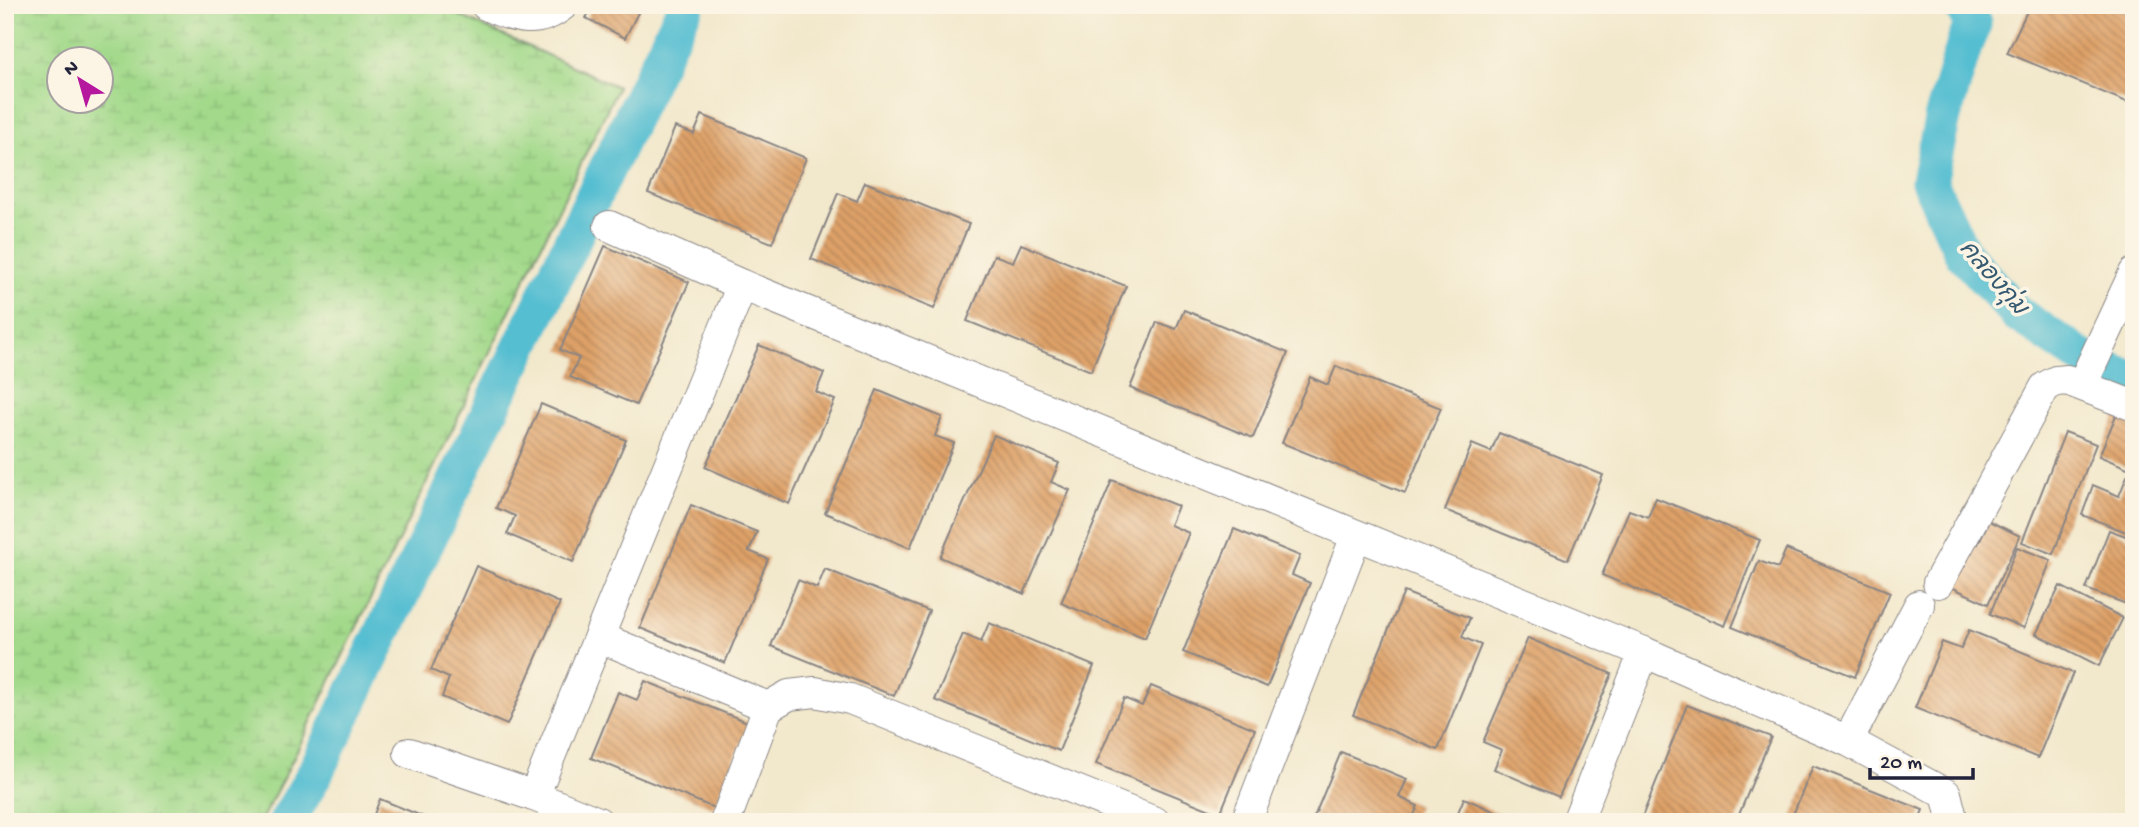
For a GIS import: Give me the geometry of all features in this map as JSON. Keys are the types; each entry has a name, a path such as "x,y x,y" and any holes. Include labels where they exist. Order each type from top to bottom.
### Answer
{"street":[{"path":"486,5 509,16 538,18 563,5"},
{"path":"609,226 742,285 1644,652 1848,741 1946,794 1953,822"},
{"path":"2084,382 2134,273"},
{"path":"534,796 742,285"},
{"path":"1848,741 2045,387 2056,381 2084,382 2134,406"},
{"path":"1245,822 1356,536"},
{"path":"599,638 768,707"},
{"path":"1577,822 1644,652"},
{"path":"725,822 768,707 789,695 815,692 850,699 1155,822"},
{"path":"409,752 534,796 598,822"}],"green space":[{"path":"5,5 436,5 618,87 260,822 5,822"}],"building":[{"path":"593,5 642,5 625,38 586,18"},
{"path":"2030,5 2134,5 2134,105 2007,53"},
{"path":"702,115 806,158 772,243 648,193 675,127 694,134"},
{"path":"865,182 969,224 934,309 811,259 838,193 857,201"},
{"path":"1021,244 1126,286 1091,371 967,321 994,255 1013,262"},
{"path":"605,246 689,282 636,405 570,377 579,358 560,350"},
{"path":"1184,310 1288,353 1253,438 1130,388 1157,322 1176,329"},
{"path":"759,345 824,373 816,392 835,400 789,504 705,467"},
{"path":"1336,366 1441,408 1405,493 1282,443 1310,377 1328,385"},
{"path":"877,390 942,417 935,436 954,443 910,548 825,513"},
{"path":"541,404 626,440 573,562 507,534 515,516 496,508"},
{"path":"2120,406 2134,412 2132,470 2099,456"},
{"path":"2065,432 2096,444 2053,554 2022,542"},
{"path":"1499,433 1603,475 1568,560 1445,510 1472,444 1491,452"},
{"path":"994,435 1059,463 1051,482 1070,490 1024,594 940,557"},
{"path":"2127,476 2134,479 2134,535 2082,515 2093,485 2119,496"},
{"path":"1112,480 1178,506 1170,525 1189,533 1145,638 1061,603"},
{"path":"1656,498 1760,540 1725,626 1602,575 1629,510 1648,517"},
{"path":"691,505 757,532 749,551 768,559 725,663 640,628"},
{"path":"1989,521 2020,536 1988,604 1951,587 1973,541 1978,544"},
{"path":"1234,529 1300,556 1292,575 1310,583 1267,687 1183,652"},
{"path":"2109,530 2134,539 2134,592 2129,605 2086,589"},
{"path":"2017,547 2051,560 2024,628 1990,614"},
{"path":"1786,549 1890,592 1855,677 1732,627 1759,561 1778,568"},
{"path":"476,566 560,603 507,725 442,697 449,678 431,670"},
{"path":"825,569 929,611 894,696 771,646 798,580 817,588"},
{"path":"2060,586 2123,618 2099,666 2036,634"},
{"path":"1404,592 1470,618 1462,637 1481,645 1438,750 1353,715"},
{"path":"989,623 1094,666 1059,751 935,700 963,634 981,642"},
{"path":"1969,630 2073,673 2038,758 1915,708 1942,642 1961,649"},
{"path":"1528,638 1612,674 1559,797 1494,769 1502,750 1483,742"},
{"path":"645,681 750,723 714,808 591,758 618,692 637,700"},
{"path":"1151,686 1255,729 1220,814 1096,764 1124,698 1142,706"},
{"path":"1687,705 1771,737 1736,822 1640,822"},
{"path":"1341,752 1407,779 1399,797 1418,806 1411,822 1312,822"},
{"path":"1813,766 1923,810 1918,822 1790,822"},
{"path":"1464,798 1518,822 1454,822"},
{"path":"380,799 436,822 371,822"}],"waterway":[{"path":"287,822 314,775 686,5"},
{"name":"คลองกุ่ม","path":"1961,5 1973,24 1943,116 1929,181 1963,254 2016,313 2089,362 2134,380"}]}
